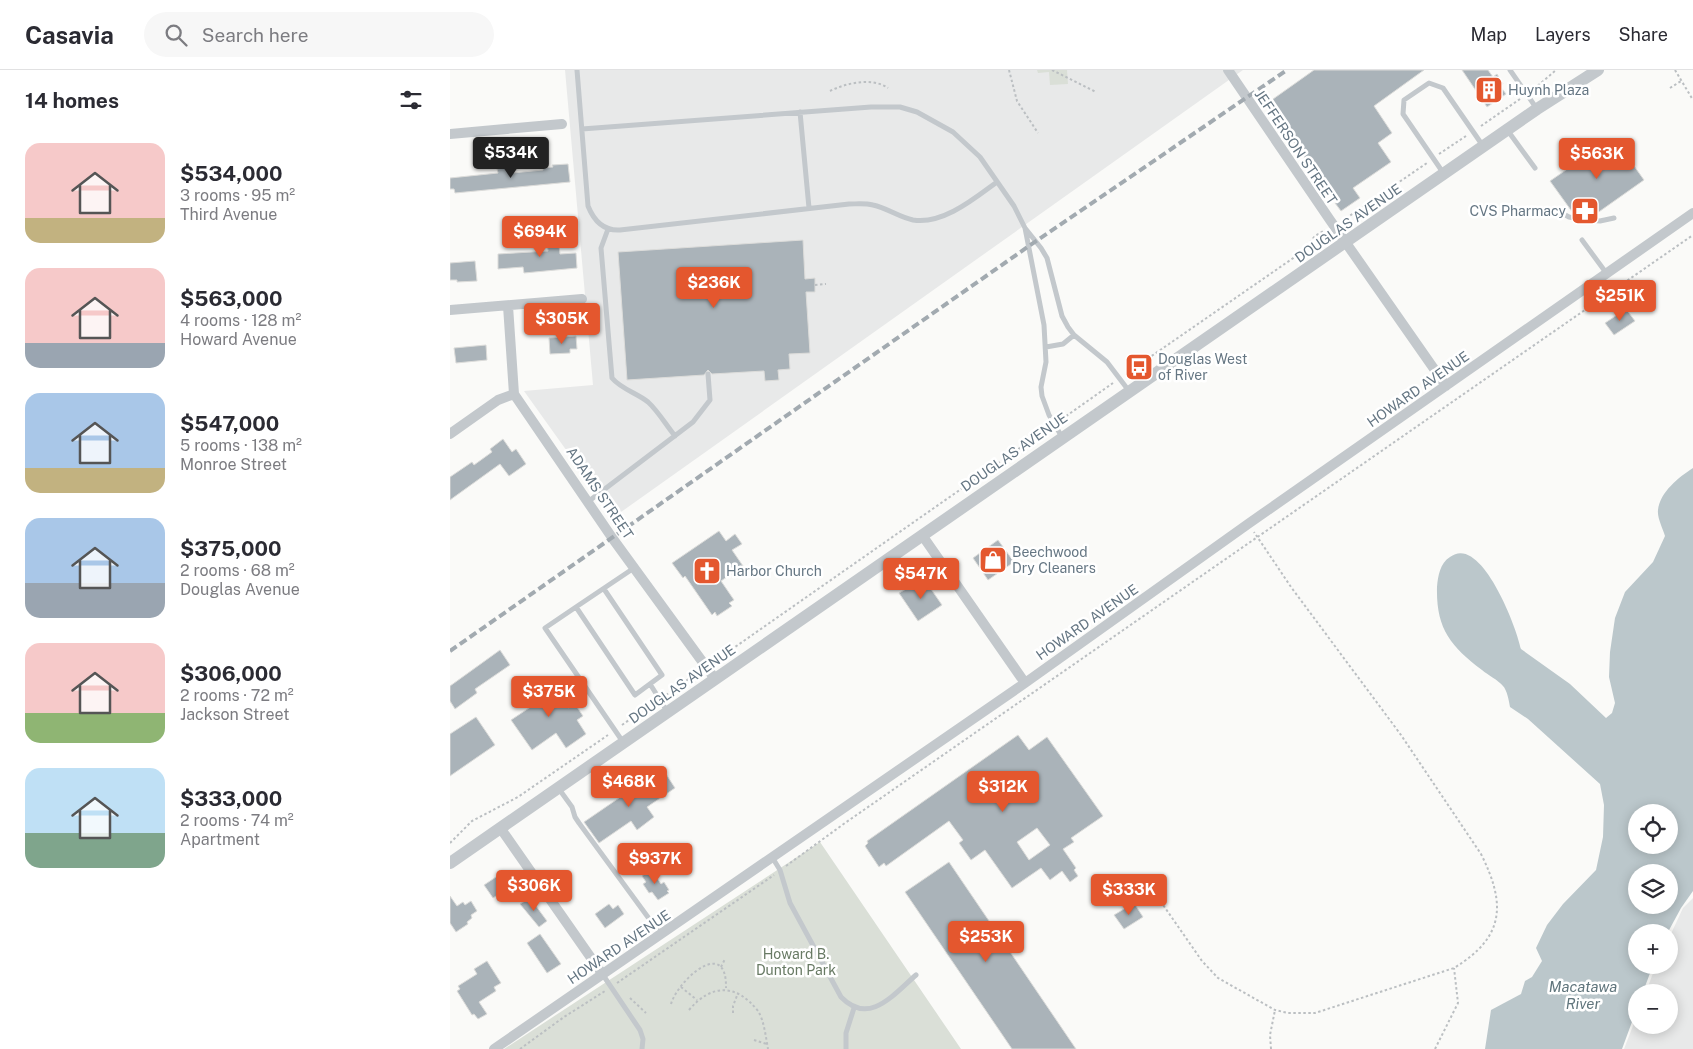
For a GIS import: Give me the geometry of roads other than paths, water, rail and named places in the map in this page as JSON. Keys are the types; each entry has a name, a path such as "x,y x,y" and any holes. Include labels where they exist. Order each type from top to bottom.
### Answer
{"street":[{"name":"JEFFERSON STREET","path":"1228,70 1446,386"},
{"name":"DOUGLAS AVENUE","path":"450,863 1591,72"},
{"path":"450,134 562,124"},
{"name":"HOWARD AVENUE","path":"494,1049 1025,683 1248,524 1607,275 1693,213"},
{"path":"450,310 582,300"},
{"path":"450,434 498,400 514,394 508,306"},
{"name":"ADAMS STREET","path":"514,394 670,620 707,666 715,679"},
{"path":"922,535 1025,683"},
{"path":"501,829 602,975"}],"lane":[{"path":"577,70 588,206 595,220 608,229 620,230 809,208 862,204 878,206 913,220 924,221 935,219 956,209 997,182"},
{"path":"1510,70 1537,109"},
{"path":"1444,174 1403,114 1404,100 1429,83 1442,88 1484,148"},
{"path":"582,129 871,107 908,109 953,132 980,157 1014,206 1025,228 1047,258 1062,316 1074,335 1107,362 1130,391"},
{"path":"800,112 809,208"},
{"path":"1508,131 1534,168"},
{"path":"1558,211 1569,217 1580,219"},
{"path":"1587,220 1600,221 1614,218"},
{"path":"1025,228 1044,325 1046,362 1041,387 1042,396 1049,415 1062,437"},
{"path":"608,229 601,248 612,378 616,383 650,404 675,436"},
{"path":"1582,240 1607,275"},
{"path":"1046,348 1063,344 1074,335"},
{"path":"589,501 693,422 710,400 708,374"},
{"path":"623,743 616,730 545,628 635,568"},
{"path":"576,607 635,695 662,675 604,589"},
{"path":"650,684 668,712"},
{"path":"558,788 572,807 574,817 661,935"},
{"path":"772,857 780,870 790,903 841,997 854,1008 861,1010 876,1007 916,975"},
{"path":"602,975 640,1030 643,1039 642,1049"},
{"path":"846,1049 846,1033 854,1008"}],"water":[{"name":"Macatawa River","path":"1693,468 1693,891 1678,914 1678,864 1628,864 1628,914 1678,914 1672,924 1628,924 1628,974 1650,974 1646,984 1628,984 1628,1033 1622,1049 1485,1049 1491,1010 1521,994 1525,981 1532,977 1542,961 1536,948 1547,925 1563,904 1596,870 1603,837 1604,805 1600,784 1528,719 1510,707 1507,693 1503,686 1461,653 1453,644 1442,625 1439,614 1437,587 1440,570 1450,557 1462,553 1474,558 1496,586 1513,622 1521,649 1570,684 1606,718 1612,713 1615,703 1609,677 1610,652 1615,618 1625,592 1653,562 1665,536 1659,520 1658,510 1662,497 1676,480"}],"railway":[{"path":"450,651 1029,246 1287,70"}],"place":[{"name":"Huynh Plaza","path":"1489,90"},
{"name":"CVS Pharmacy","path":"1585,211"},
{"name":"Douglas West of River","path":"1139,367"},
{"name":"Beechwood Dry Cleaners","path":"993,560"},
{"name":"Harbor Church","path":"707,571"}],"park label":[{"name":"Howard B. Dunton Park","path":"796,962"}]}
